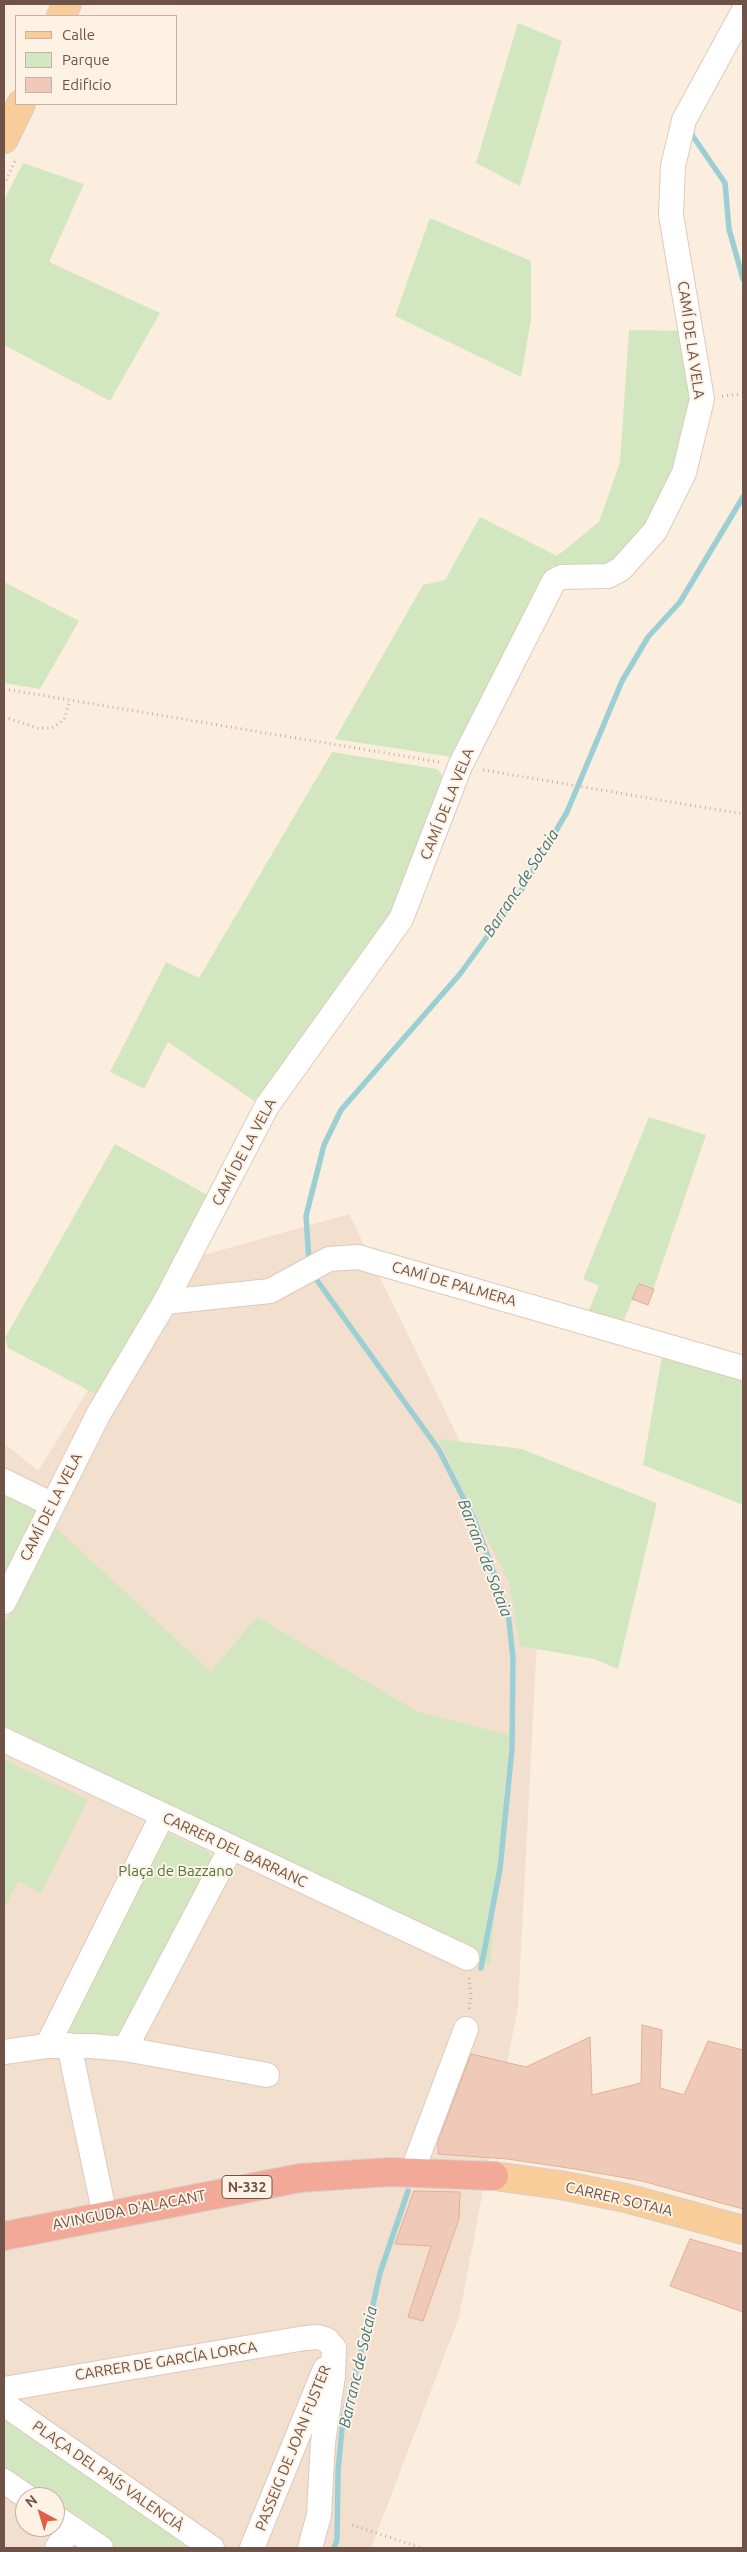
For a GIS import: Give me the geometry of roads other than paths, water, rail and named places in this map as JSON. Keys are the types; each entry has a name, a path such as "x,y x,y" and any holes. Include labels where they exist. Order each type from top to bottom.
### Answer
{"highway":[{"name":"AVINGUDA D'ALACANT","path":"4,2236 300,2178 412,2172 494,2176"}],"main road":[{"path":"4,140 22,105"},
{"name":"CARRER SOTAIA","path":"494,2176 560,2185 626,2198 743,2230"}],"street":[{"name":"CAMÍ DE LA VELA","path":"4,1602 51,1504 99,1412 165,1302 267,1106 401,918 460,766 554,581 562,577 601,577 621,569 655,531 684,473 702,399 671,215 673,166 684,120 743,12"},
{"name":"CAMÍ DE PALMERA","path":"165,1302 270,1291 329,1260 358,1256 743,1368"},
{"path":"4,1481 51,1504"},
{"name":"CARRER DEL BARRANC","path":"4,1740 467,1958"},
{"path":"105,2216 58,2045 162,1816"},
{"path":"125,2049 231,1848"},
{"path":"412,2172 466,2029"},
{"path":"4,2052 58,2045 125,2049 267,2075"},
{"name":"CARRER DE GARCÍA LORCA","path":"4,2389 305,2338 330,2344"},
{"path":"310,2548 319,2515 323,2442 333,2376 330,2344"},
{"name":"PASSEIG DE JOAN FUSTER","path":"252,2548 330,2344"},
{"name":"PLAÇA DEL PAÍS VALENCIÀ","path":"4,2404 212,2548"},
{"path":"4,2481 15,2489"},
{"path":"65,2523 101,2548"}],"waterway":[{"name":"Barranc de Sotaia","path":"692,129 692,135 725,183 729,229 743,279"},
{"name":"Barranc de Sotaia","path":"309,1261 306,1216 324,1145 341,1110 460,974 522,889 567,812 622,681 648,637 680,602 743,497"},
{"name":"Barranc de Sotaia","path":"316,1279 439,1450 474,1519 508,1612 513,1658 512,1748 500,1869 481,1968"},
{"name":"Barranc de Sotaia","path":"334,2548 337,2540 338,2471 343,2418 368,2327 380,2273 408,2191"}],"park label":[{"name":"Plaça de Bazzano","path":"176,1871"}]}
